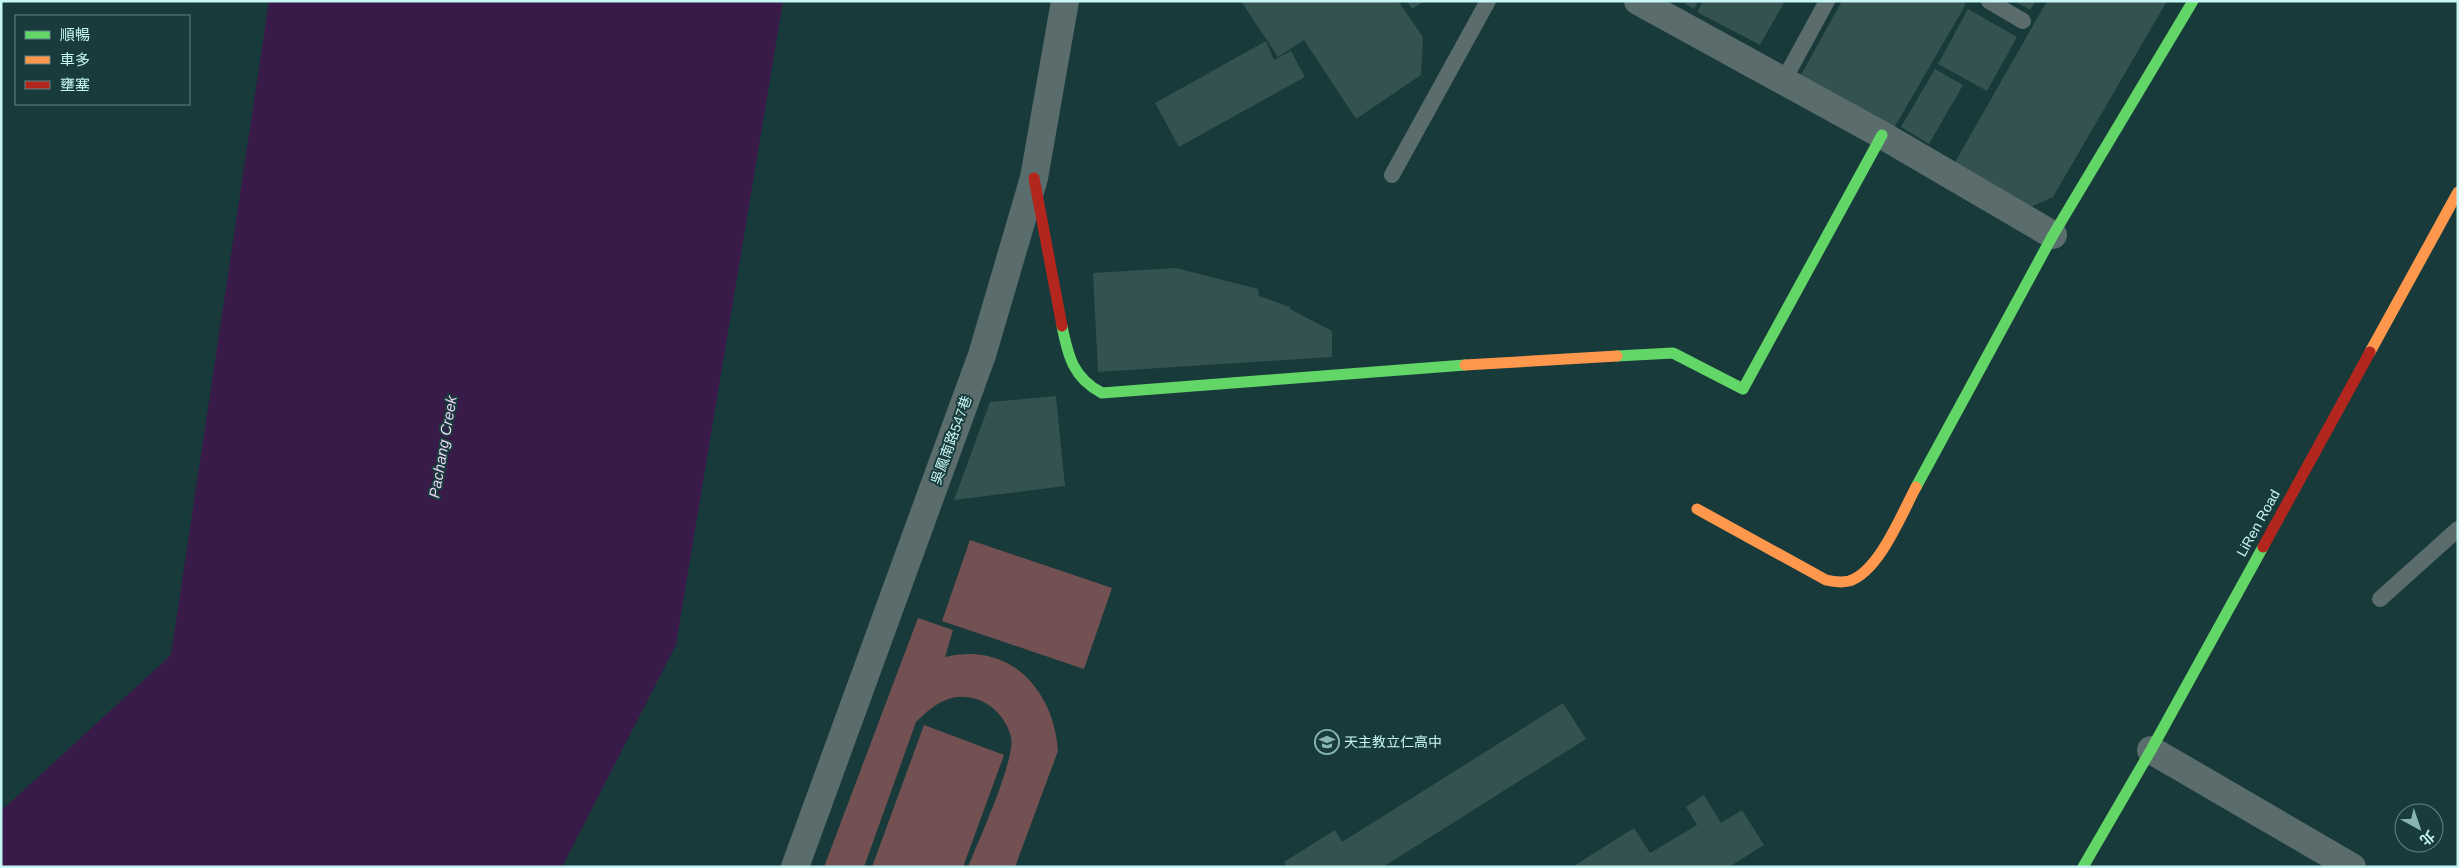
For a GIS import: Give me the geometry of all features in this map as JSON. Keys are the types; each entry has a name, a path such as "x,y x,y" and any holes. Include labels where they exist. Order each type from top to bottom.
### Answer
{"street":[{"name":"吳鳳南路547巷","path":"795,867 982,355 1034,178 1064,1"},
{"path":"1638,1 1882,135 2053,235"},
{"path":"1697,509 1826,580 1841,584 1860,576 1877,558 2053,235 2193,1"},
{"path":"1034,178 1068,356 1074,371 1086,385 1102,393 1401,369 1673,353 1743,389 1882,135"},
{"name":"LiRen Road","path":"2082,867 2150,750 2458,192"},
{"path":"2150,750 2352,867"}],"lane":[{"path":"1392,175 1488,1"},
{"path":"1784,80 1827,1"},
{"path":"1989,1 2023,21"},
{"path":"2380,599 2458,528"}],"shaded area":[{"path":"970,540 1112,588 1084,669 942,621"},
{"path":"918,618 953,630 945,657 968,654 989,656 1008,663 1024,675 1037,690 1048,708 1055,729 1058,751 1015,867 968,867 1008,763 1011,737 1003,719 988,705 976,699 958,697 936,705 916,722 864,867 824,867"},
{"path":"924,725 1004,755 963,867 872,867"}],"water":[{"name":"Pachang Creek","path":"269,1 783,1 676,645 562,867 1,867 1,811 171,655"}],"building":[{"path":"1241,1 1398,1 1423,37 1421,75 1356,119 1304,40 1278,57"},
{"path":"1407,1 1424,1 1412,9"},
{"path":"1680,1 1698,1 1694,9"},
{"path":"1703,1 1785,1 1760,45 1697,12"},
{"path":"1842,1 1961,1 1966,4 1894,128 1801,75"},
{"path":"2014,1 2036,1 2030,10"},
{"path":"2047,1 2167,1 2053,197 2030,207 1954,164"},
{"path":"1968,9 2017,37 1987,91 1938,64"},
{"path":"1266,41 1274,60 1291,51 1305,77 1179,147 1155,103"},
{"path":"1935,69 1963,85 1929,144 1901,127"},
{"path":"1176,268 1258,289 1259,296 1290,307 1290,309 1332,331 1332,357 1098,372 1093,273"},
{"path":"1056,396 1065,486 954,500 990,402"},
{"path":"1563,703 1586,739 1383,867 1286,867 1284,862 1335,830 1342,842"},
{"path":"1704,795 1721,823 1742,810 1764,845 1729,867 1572,867 1634,828 1650,853 1697,825 1686,807"}],"traffic: fast":[{"path":"1916,487 2053,235 2193,1"},
{"path":"1617,356 1673,353 1743,389 1882,135"},
{"path":"1062,326 1073,365 1084,380 1102,393 1465,365"},
{"path":"2083,867 2151,750 2263,547"}],"traffic: slow":[{"path":"2370,352 2458,192"},
{"path":"1465,365 1617,356"},
{"path":"1697,509 1826,580 1843,582 1860,575 1880,554 1897,526 1916,487"}],"traffic: jam":[{"path":"1034,178 1062,326"},
{"path":"2263,547 2370,352"}],"place":[{"name":"天主教立仁高中","path":"1327,742"}]}
